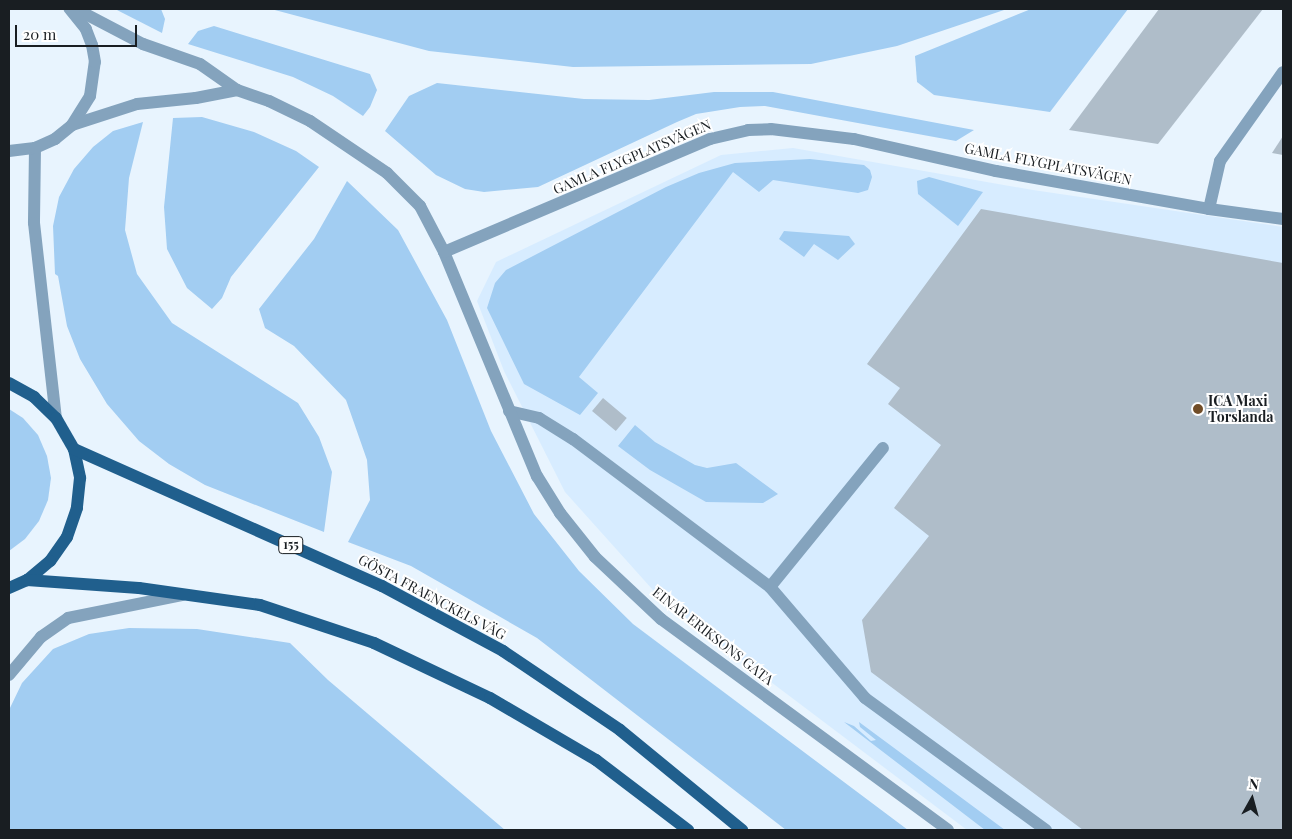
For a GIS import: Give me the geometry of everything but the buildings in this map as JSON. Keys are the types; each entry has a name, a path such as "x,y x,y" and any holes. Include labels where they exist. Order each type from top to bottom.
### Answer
{"main road":[{"path":"9,383 34,397 56,418 74,449 80,478 75,515 67,537 50,561 27,580 9,588"},
{"name":"GÖSTA FRAENCKELS VÄG","path":"74,449 382,586 503,651 620,730 742,830"},
{"path":"27,580 186,595 260,605 374,643 481,693 596,760 688,830"}],"street":[{"path":"9,150 35,148 55,139 72,125 90,96 95,62 86,29 70,9"},
{"path":"76,9 143,44 200,64 237,90 269,101 310,122 387,173 420,206 444,252"},
{"path":"1209,209 1220,161 1283,72"},
{"path":"72,125 138,104 196,98 237,90"},
{"name":"GAMLA FLYGPLATSVÄGEN","path":"444,252 710,140 771,129 854,139 996,170 1209,209 1283,219"},
{"path":"35,148 34,224 56,418"},
{"name":"EINAR ERIKSONS GATA","path":"444,252 537,476 560,513 595,557 662,619 948,830"},
{"path":"509,412 539,418 573,439 770,587 865,698 1046,830"},
{"path":"770,587 883,448"},
{"path":"9,676 41,637 68,618 186,595"}],"shaded area":[{"path":"115,9 161,9 165,19 162,33"},
{"path":"271,9 1007,9 897,46 811,64 573,67 429,51"},
{"path":"1031,9 1128,9 1050,112 934,95 917,82 915,56"},
{"path":"214,26 370,74 377,90 370,107 363,116 333,96 293,77 188,44 198,31"},
{"path":"437,83 584,99 649,100 714,92 773,92 974,130 956,141 765,106 740,107 696,114 538,187 484,192 465,189 436,175 385,131 409,96"},
{"path":"202,117 254,132 296,151 319,167 231,277 222,298 212,309 187,288 167,249 164,207 173,118"},
{"path":"143,122 129,178 125,230 137,274 172,323 298,403 319,437 332,472 324,532 205,485 169,464 139,441 107,404 80,359 67,326 58,276 55,274 53,226 59,197 74,169 93,147 113,131"},
{"path":"793,148 1033,190 1283,227 1283,830 967,830 661,599 565,492 504,371 477,301 496,262 721,155"},
{"path":"810,159 864,165 870,170 872,177 868,190 858,193 773,180 759,192 733,172 579,377 598,393 580,415 524,384 487,308 495,283 506,270 666,187 699,173 735,163"},
{"path":"929,177 983,192 958,226 918,194 917,181"},
{"path":"347,181 398,230 447,320 491,431 534,514 579,571 633,624 908,830 786,830 537,638 411,566 348,542 370,500 367,460 346,400 294,346 265,328 259,309 314,239"},
{"path":"784,231 849,236 855,244 838,260 814,244 804,257 779,239"},
{"path":"9,409 23,418 38,435 47,456 51,478 48,500 39,521 25,539 9,551"},
{"path":"635,425 655,442 695,465 707,468 736,463 778,494 763,503 706,502 650,470 618,446"},
{"path":"129,628 197,629 290,643 328,680 505,830 9,830 9,710 22,683 53,649 89,634"},
{"path":"844,722 854,726 871,741 876,740 860,727 859,722 1005,830 985,830"}],"place":[{"name":"ICA Maxi Torslanda","path":"1198,409"}]}
